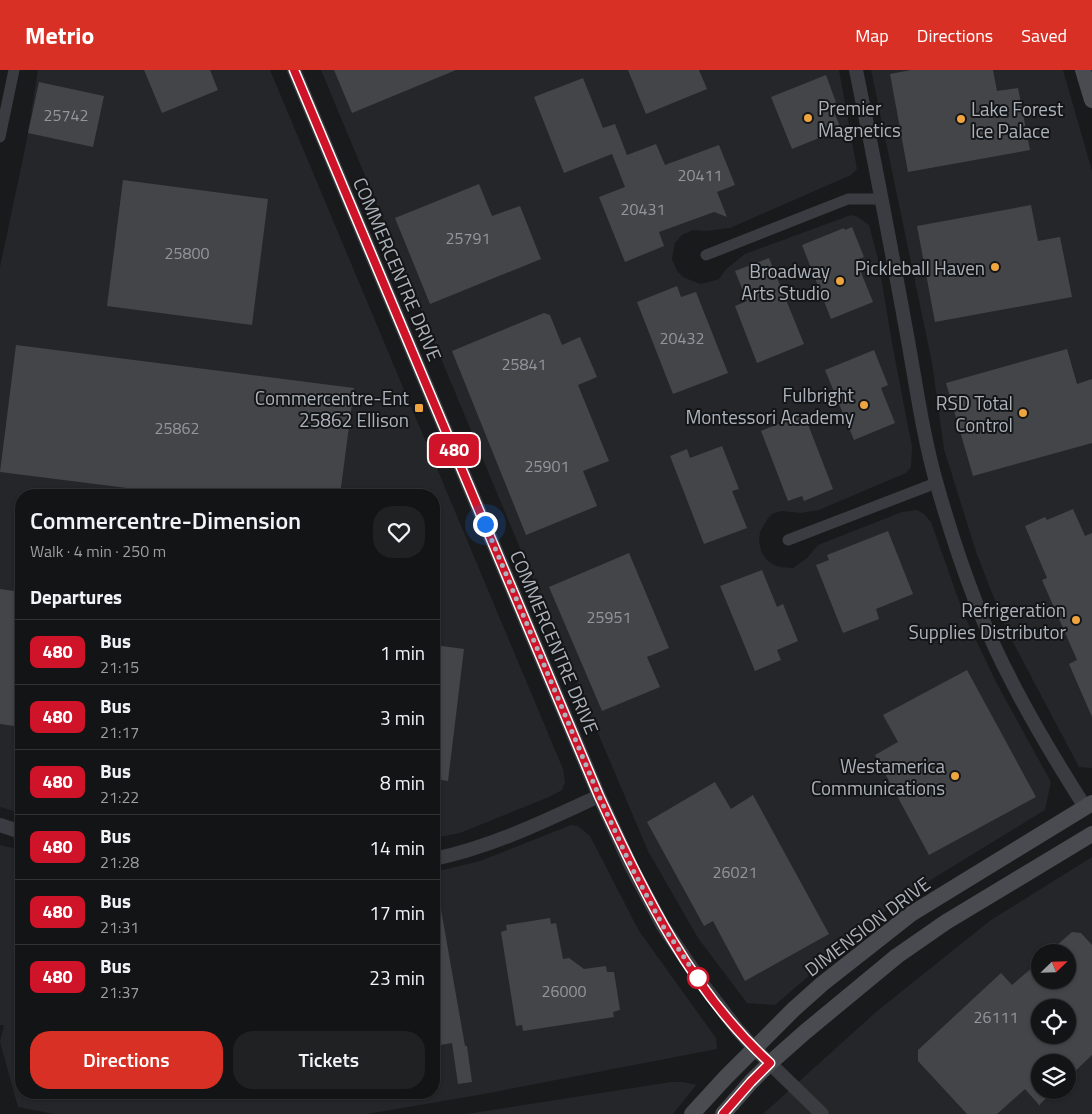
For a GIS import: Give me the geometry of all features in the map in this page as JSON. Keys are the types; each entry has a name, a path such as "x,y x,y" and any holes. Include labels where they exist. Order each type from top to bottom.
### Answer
{"main road":[{"path":"1083,70 1092,100"},
{"name":"DIMENSION DRIVE","path":"692,1114 754,1048 794,1009 822,984 911,914 1088,805"},
{"path":"723,1114 770,1063 812,1025 897,956 946,922 1092,834"}],"street":[{"path":"0,137 14,70"},
{"name":"COMMERCENTRE DRIVE","path":"294,70 599,796 632,868 663,926 704,986 737,1029 822,1114"},
{"path":"856,70 936,483 964,572 1000,658 1040,732 1088,805"},
{"path":"706,255 848,199 882,199"},
{"path":"788,540 936,483"},
{"path":"440,858 463,852 534,827 599,796"},
{"path":"0,826 15,830"}],"shaded area":[{"path":"38,70 270,70 563,769 565,782 562,790 460,833 440,837 440,489 15,489 15,811 0,807 0,267 27,139"},
{"path":"321,70 839,70 857,169 851,175 730,228 707,231 693,230 682,235 675,243 672,259 677,271 683,277 700,284 719,279 725,270 745,254 851,215 858,217 869,225 878,259 912,447 911,467 906,473 819,510 801,513 781,511 772,514 760,532 759,542 762,553 774,565 793,568 807,558 818,545 902,512 917,510 924,514 931,522 964,615 997,684 1051,782 1045,810 929,881 877,917 775,1005 747,1003 698,938 648,851"},
{"path":"871,70 1063,70 1092,171 1092,768 1079,767 1007,631 976,552 944,449 932,363"},
{"path":"571,825 578,826 590,836 639,931 716,1038 717,1049 484,1094 367,1114 54,1114 18,1107 16,1099 440,1099 440,871 480,861"},
{"path":"0,845 15,849 15,1096 0,1042 4,1025 0,1025"},
{"path":"1092,857 1092,1114 763,1114 876,1012 991,920"},
{"path":"671,1082 696,1085 673,1114 466,1114"}],"building":[{"path":"144,70 210,70 218,90 162,113"},
{"path":"334,70 456,70 352,113"},
{"path":"628,70 699,70 707,89 646,114"},
{"name":"Lake Forest Ice Palace","path":"911,70 993,70 997,91 1018,88 1030,150 908,172 890,74"},
{"name":"Premier Magnetics","path":"826,75 837,105 832,107 841,129 792,149 771,97"},
{"path":"583,78 603,128 615,124 627,155 656,144 665,165 719,145 735,185 717,192 727,217 714,212 659,232 664,246 625,262 599,197 625,187 612,154 564,173 534,97"},
{"path":"39,82 104,96 93,147 28,133"},
{"path":"123,180 268,199 252,325 107,306"},
{"path":"479,184 492,216 520,206 541,259 430,304 395,218"},
{"name":"Pickleball Haven","path":"1031,205 1038,241 1060,237 1072,297 935,322 917,226"},
{"name":"Broadway Arts Studio","path":"852,227 864,257 856,260 873,302 831,319 802,245 844,228 845,230"},
{"path":"769,258 804,344 757,363 735,306 747,301 735,271"},
{"path":"677,286 681,297 696,292 728,373 673,394 637,302"},
{"path":"544,313 550,315 562,345 580,337 597,377 578,385 609,461 583,471 597,506 526,535 452,351"},
{"path":"16,345 354,388 341,489 135,489 0,472"},
{"name":"RSD Total Control","path":"1067,349 1077,384 1092,379 1092,443 973,476 946,383"},
{"name":"Fulbright Montessori Academy","path":"874,350 888,385 881,388 895,423 854,440 825,370"},
{"path":"804,414 833,489 804,501 802,496 788,501 761,431"},
{"path":"722,446 739,489 732,491 747,528 704,544 670,456 687,449 690,458"},
{"name":"Refrigeration Supplies Distributor","path":"1073,509 1085,536 1092,533 1092,717 1069,664 1077,660 1042,580 1047,578 1025,526 1045,517 1047,520"},
{"path":"888,531 913,594 876,609 879,619 843,633 816,565 829,560 827,555"},
{"path":"629,553 669,648 647,657 660,687 602,711 549,587"},
{"path":"762,570 777,607 783,604 798,641 777,650 781,660 755,671 720,586"},
{"path":"0,589 15,591 15,726 0,724"},
{"path":"440,646 464,649 448,781 440,780"},
{"name":"Westamerica Communications","path":"967,670 1036,797 929,855 875,755 898,742 883,715"},
{"path":"715,782 731,809 753,795 829,934 745,981 713,921 704,926 647,822"},
{"path":"440,904 472,1082 458,1084 452,1043 440,1045"},
{"path":"550,918 551,924 556,923 563,959 569,958 584,969 606,966 607,972 614,972 620,1010 613,1012 614,1017 523,1031 522,1025 516,1026 501,932 507,930 506,925"},
{"path":"1072,932 1081,933 1092,945 1092,1055 1076,1070 1076,1054 1031,1054 1031,1096 1025,1089 997,1114 967,1114 918,1061 918,1050 1001,973 1012,985 1031,969 1031,989 1076,989 1076,944 1058,944"},
{"path":"1034,1099 1045,1099 1040,1106"}],"bus line":[{"name":"480","path":"294,70 599,796 632,868 663,926 704,986 737,1029 770,1063 723,1114"}],"place":[{"name":"Premier Magnetics","path":"808,118"},
{"name":"Lake Forest Ice Palace","path":"961,119"},
{"name":"Pickleball Haven","path":"995,267"},
{"name":"Broadway Arts Studio","path":"840,281"},
{"name":"Fulbright Montessori Academy","path":"864,405"},
{"name":"Commercentre-Ent 25862 Ellison","path":"419,408"},
{"name":"RSD Total Control","path":"1023,413"},
{"name":"Refrigeration Supplies Distributor","path":"1076,620"},
{"name":"Westamerica Communications","path":"955,776"}],"route":[{"path":"485,524 599,796 632,868 663,926 698,978"}]}
